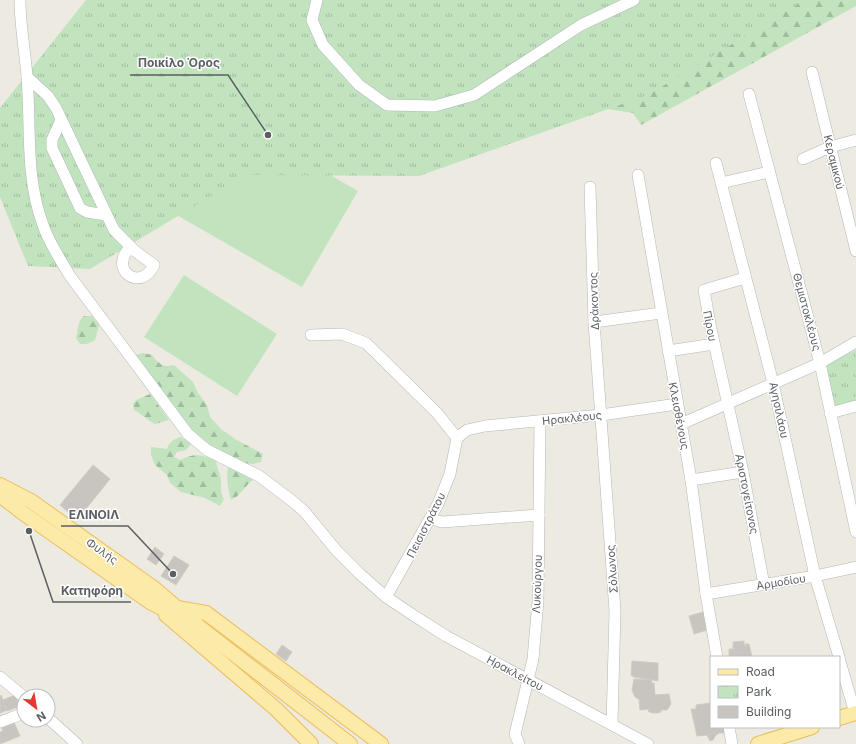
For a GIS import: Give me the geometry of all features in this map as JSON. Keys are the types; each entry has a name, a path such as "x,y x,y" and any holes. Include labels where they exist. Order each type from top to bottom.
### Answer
{"main road":[{"name":"Φυλής","path":"0,485 31,501 155,589 198,626 350,744"},
{"name":"Φυλής","path":"0,495 23,513 150,602 198,626"},
{"path":"150,602 221,660 276,709 311,744"},
{"path":"178,608 206,613 381,744"},
{"path":"840,718 856,713"},
{"path":"758,744 809,728"}],"street":[{"name":"Ηρακλείτου","path":"20,0 27,77 30,163 39,212 48,237 70,276 167,408 193,439 207,450 259,476 304,510 346,561 386,597 446,636 648,744"},
{"path":"317,0 312,20 324,45 359,85 387,105 434,106 474,95 581,25 634,0"},
{"name":"Κεραμικού","path":"812,72 856,251"},
{"path":"27,77 48,96 114,230 131,247"},
{"name":"Θεμιστοκλέους","path":"749,94 820,363 856,532"},
{"path":"61,120 52,140 52,148 80,208 87,212 106,215"},
{"path":"803,159 830,147 856,140"},
{"name":"Αγησιλάου","path":"716,163 773,383 815,576 838,656"},
{"path":"721,183 769,172"},
{"name":"Κλεισθένους","path":"638,175 677,404 682,424 706,594 717,656"},
{"name":"Δράκοντος","path":"590,187 594,322 601,415"},
{"name":"Πίρου","path":"728,404 714,344 704,290 745,278"},
{"path":"594,322 661,313"},
{"path":"311,335 342,334 366,343 431,408 456,438"},
{"path":"682,424 820,363 856,342"},
{"path":"668,351 714,344"},
{"name":"Ηρακλέους","path":"456,438 467,430 485,426 601,415 677,404"},
{"name":"Αριστογείτονος","path":"728,404 743,472 764,585"},
{"path":"830,413 856,406"},
{"name":"Σόλωνος","path":"601,415 616,611 612,724"},
{"name":"Λυκούργου","path":"517,739 527,680 533,659 535,637 540,421"},
{"name":"Πεισιστράτου","path":"386,597 431,519 450,474 456,438"},
{"path":"691,480 743,472"},
{"path":"431,519 442,522 539,515"},
{"name":"Αρμοδίου","path":"706,594 815,576 856,567"},
{"name":"Αγησιλάου","path":"840,661 856,713"},
{"path":"0,677 16,690"},
{"path":"0,722 16,716"},
{"path":"56,725 77,744"},
{"path":"729,728 732,744"}],"green space":[{"path":"86,0 805,0 648,95 419,176 246,175 90,269 28,266 0,197 0,108"},
{"path":"647,0 856,0 856,6 641,125 633,113 588,106"},
{"path":"210,106 358,191 302,287 154,202"},
{"path":"184,275 277,334 237,396 144,337"},
{"path":"84,316 92,316 99,325 95,340 87,344 80,344 76,338 79,324"},
{"path":"856,350 856,403 833,410 823,366"},
{"path":"143,353 152,355 164,366 174,365 193,382 198,393 207,405 210,417 221,429 235,439 263,454 261,462 253,464 243,463 215,450 198,438 135,355"},
{"path":"150,394 169,420 155,424 134,410 133,404 136,400"},
{"path":"181,437 191,444 186,450 177,452 174,457 180,460 189,456 198,455 216,461 221,480 221,492 224,499 220,506 205,498 181,492 170,483 167,475 155,465 151,455 151,447 167,449 172,441"},
{"path":"228,467 253,480 238,496 231,500 227,475"}],"building":[{"path":"93,465 110,479 77,520 60,505"},
{"path":"155,547 164,554 156,565 147,559"},
{"path":"174,556 189,565 176,585 161,576"},
{"path":"703,612 707,630 694,634 689,616"},
{"path":"744,641 744,645 747,647 745,644 749,644 752,656 729,656 729,649 735,649 733,648 733,642"},
{"path":"282,645 292,652 286,661 276,654"},
{"path":"632,661 658,663 658,681 634,677 631,675"},
{"path":"634,679 651,680 652,683 654,683 655,695 669,694 671,704 667,710 652,713 648,711 649,709 640,710 639,699 635,697 632,690"},
{"path":"1,695 7,710 0,713 0,696"},
{"path":"15,695 16,708 7,711 3,700"},
{"path":"710,703 710,728 724,728 725,733 719,733 713,740 710,741 707,735 697,736 691,709 696,709 696,705"},
{"path":"13,720 20,736 0,744 0,732 3,731 0,725"}],"place":[{"name":"Ποικίλο Όρος","path":"268,135"},
{"name":"Κατηφόρη","path":"29,531"},
{"name":"ΕΛΙΝΟΙΛ","path":"173,574"}]}
